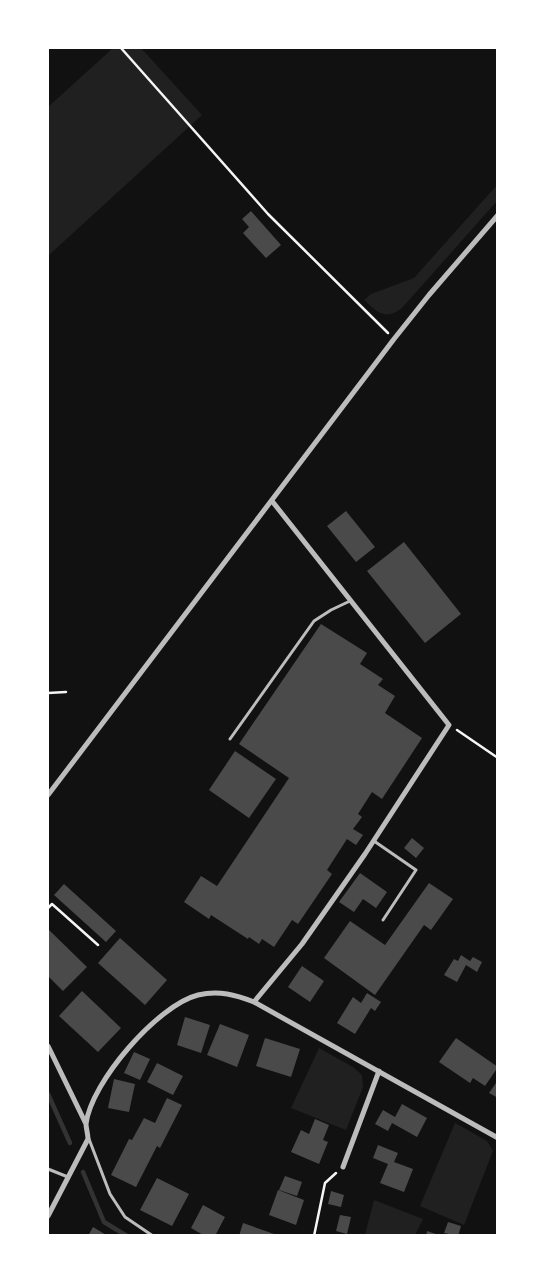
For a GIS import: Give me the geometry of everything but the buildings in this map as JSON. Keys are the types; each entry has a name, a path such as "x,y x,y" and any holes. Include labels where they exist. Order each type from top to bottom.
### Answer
{"street":[{"path":"48,795 394,339 498,215"},
{"path":"254,1002 302,944 373,841 449,725 272,501"},
{"path":"86,1125 100,1090 120,1059 158,1017 182,1001 198,995 226,993 254,1002 498,1138"},
{"path":"48,1046 86,1125 88,1139 48,1216"},
{"path":"343,1167 379,1071"}],"lane":[{"path":"230,739 314,621 351,600"},
{"path":"373,841 416,870 383,920"},
{"path":"88,1139 110,1194 125,1217 153,1236"},
{"path":"48,1169 69,1177"}],"path":[{"path":"121,48 268,214 394,339"},
{"path":"48,693 66,692"},
{"path":"449,725 498,758"},
{"path":"48,908 52,904 98,946"},
{"path":"314,1236 325,1183 343,1167"}],"shaded area":[{"path":"113,48 141,48 202,115 48,256 48,107"},
{"path":"497,185 497,201 402,308 391,314 386,314 377,311 364,300 371,294 414,278"},
{"path":"319,1048 353,1067 362,1075 363,1087 346,1130 291,1108"},
{"path":"455,1123 487,1141 493,1151 464,1225 420,1206"},
{"path":"374,1200 423,1219 415,1235 365,1235"}],"waterway":[{"path":"48,1094 70,1143"},
{"path":"83,1172 104,1222 127,1236"}]}
